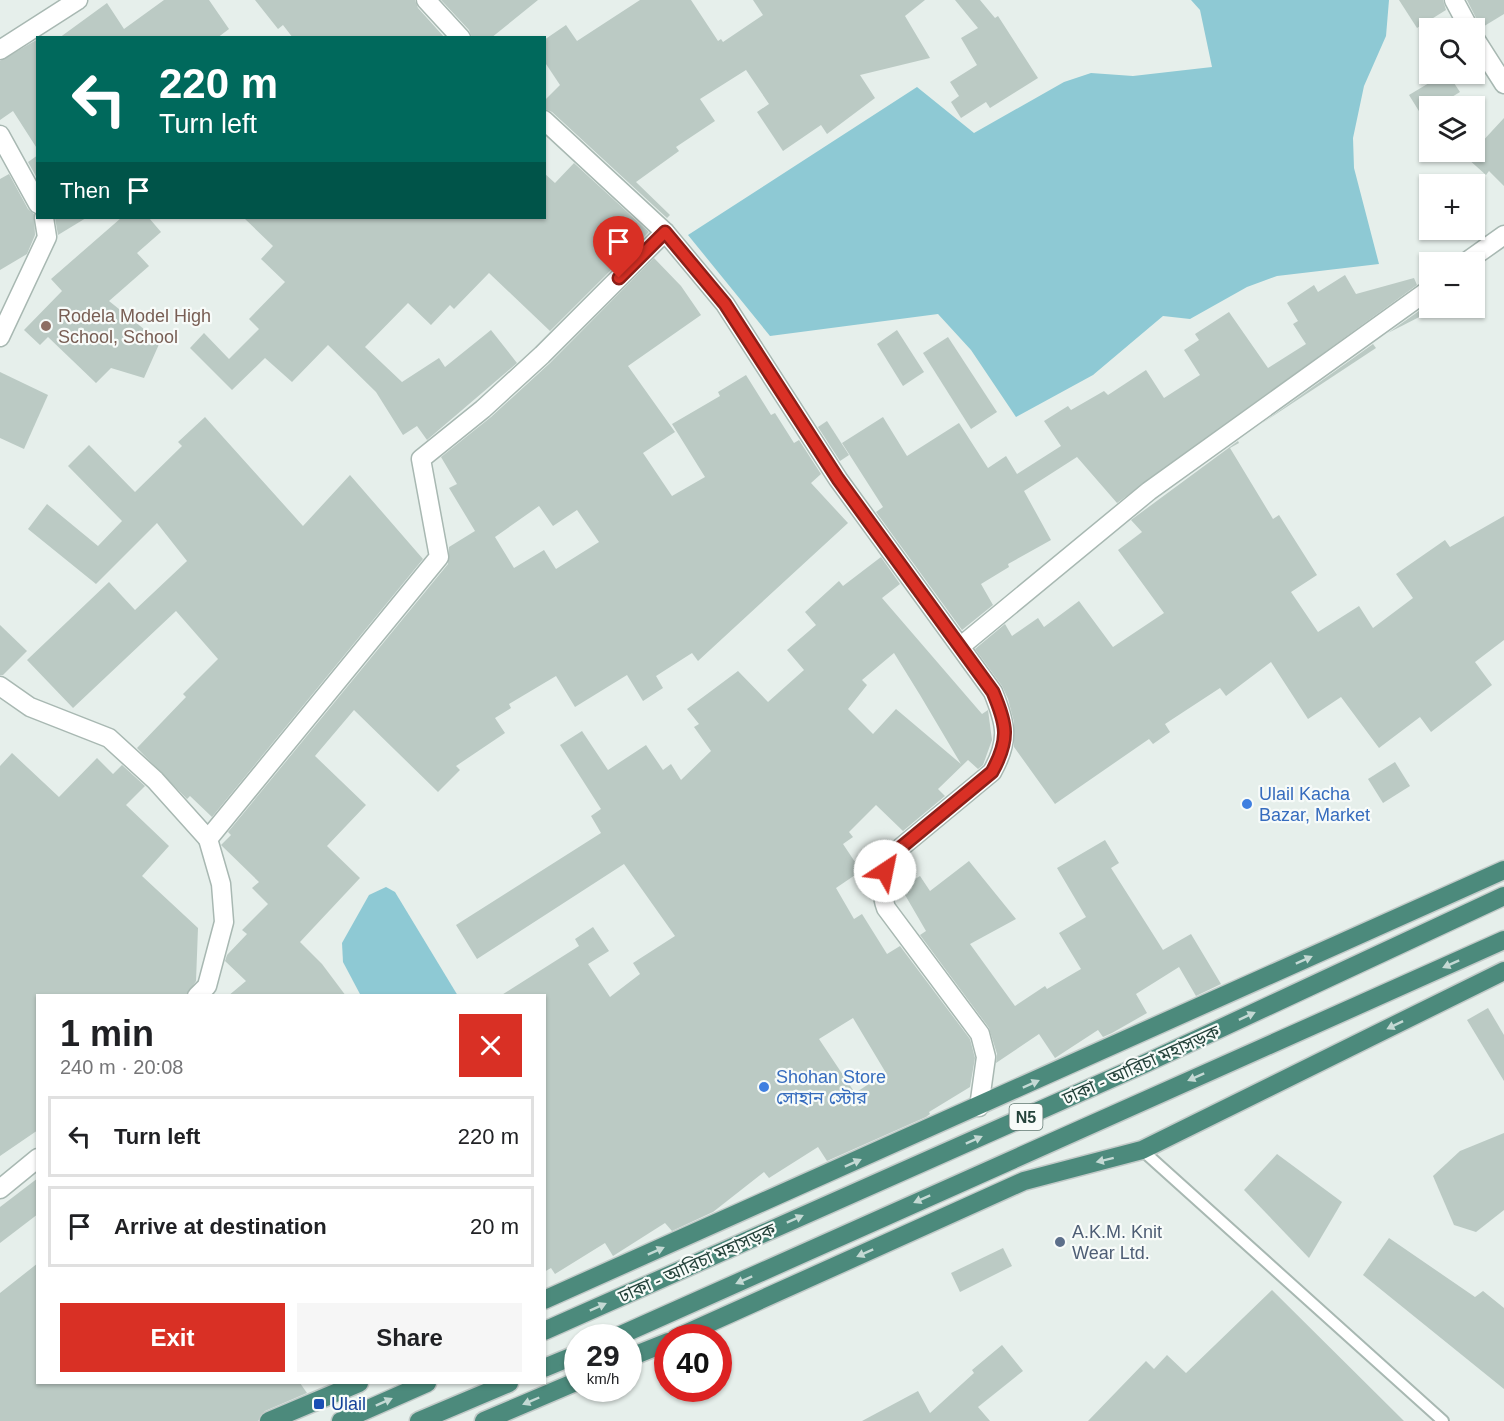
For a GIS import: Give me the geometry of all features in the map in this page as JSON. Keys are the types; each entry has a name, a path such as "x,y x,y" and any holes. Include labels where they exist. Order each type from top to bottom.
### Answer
{"highway":[{"path":"546,1299 1504,870"},
{"name":"ঢাকা - আরিচা মহাসড়ক","path":"546,1330 1144,1064 1504,896"},
{"name":"ঢাকা - আরিচা মহাসড়ক","path":"642,1325 1504,940"},
{"path":"706,1324 1024,1181 1142,1150 1504,971"},
{"path":"546,1367 564,1360"},
{"path":"269,1421 355,1384"},
{"path":"341,1421 425,1384"},
{"path":"419,1421 507,1384"},
{"path":"484,1421 564,1387"}],"street":[{"path":"0,50 78,0"},
{"path":"426,0 459,36"},
{"path":"1454,0 1464,18"},
{"path":"1485,54 1504,84"},
{"path":"546,122 665,232 725,304 838,479 993,692 1005,721 1000,758 992,772 899,849 885,871 882,897 886,908 980,1034 986,1057 979,1107"},
{"path":"0,135 36,200"},
{"path":"0,337 47,237 44,219"},
{"path":"208,839 439,557 421,459 483,409 542,355 665,232"},
{"path":"1480,252 1504,235"},
{"path":"961,646 1149,491 1419,297"},
{"path":"0,686 30,707 109,738 155,780 208,839 220,884 224,922 207,986 198,994"},
{"path":"0,1189 36,1160"}],"lane":[{"path":"1142,1150 1443,1421"}],"water":[{"path":"1191,0 1389,0 1386,36 1364,86 1353,138 1354,168 1379,264 1277,276 1247,287 1190,319 1163,316 1093,375 1016,417 971,350 938,314 770,336 688,235 917,87 974,133 1064,82 1091,73 1133,76 1212,67 1200,10"},
{"path":"386,887 395,892 457,994 360,994 343,962 342,943 369,895"}],"building":[{"path":"164,0 209,0 229,29 220,36 62,36 107,3 124,29"},
{"path":"255,0 415,0 418,8 443,36 291,36 283,25 278,29"},
{"path":"441,0 538,0 493,36 471,36 469,30"},
{"path":"640,0 691,0 718,41 721,39 723,42 763,15 753,0 925,0 905,16 930,58 860,75 875,98 827,134 821,125 783,151 757,112 769,104 746,70 700,99 715,121 676,147 679,151 636,182 670,215 667,218 552,112 546,110 546,99 560,85 546,64 546,39 566,25 577,41"},
{"path":"955,0 980,0 995,18 998,16 1038,78 990,108 986,102 961,118 951,102 959,96 950,82 977,65 961,38 978,28"},
{"path":"1399,0 1443,0 1446,10 1433,18 1419,18 1417,28"},
{"path":"1467,0 1504,0 1504,14 1485,26 1485,18 1476,18"},
{"path":"36,40 36,147 13,111 0,120 0,61"},
{"path":"1427,84 1455,84 1460,92 1453,96 1419,96 1419,111 1409,95"},
{"path":"1504,118 1504,186 1489,171 1486,175 1471,162 1485,162 1485,139"},
{"path":"36,156 36,176 28,162"},
{"path":"574,163 649,232 550,331 489,273 454,309 450,305 431,325 408,303 365,347 402,382 439,358 445,367 491,330 517,363 427,440 417,426 403,435 376,392 328,345 292,382 265,358 232,390 190,348 204,333 229,359 259,329 249,319 285,282 261,259 273,246 245,219 546,219 546,175 555,183"},
{"path":"9,174 28,209 34,214 35,235 27,254 0,270 0,179"},
{"path":"55,219 84,219 58,235"},
{"path":"120,219 150,219 161,232 137,253 149,266 109,301 160,342 144,378 111,368 96,383 48,337 40,345 24,330 62,291 51,279"},
{"path":"654,258 681,286 701,315 628,366 675,432 643,453 672,496 705,477 672,424 720,396 718,392 746,375 771,415 775,413 794,443 799,440 821,474 811,483 848,523 698,661 692,653 656,676 663,688 643,701 627,675 575,707 556,676 509,704 511,708 495,718 505,733 456,766 460,770 438,792 354,710 315,756 366,805 327,846 360,878 300,942 322,964 344,994 230,994 246,981 225,961 227,955 247,934 242,930 268,904 252,888 259,882 221,845 231,835 228,832 448,564 449,547 475,531 449,488 457,484 441,457 491,417 550,363","holes":["539,506 553,526 577,510 599,542 556,569 544,550 514,568 495,537"]},
{"path":"1345,275 1356,294 1414,278 1417,285 1117,503 1077,457 1024,491 1051,540 1008,564 1009,567 981,584 993,605 962,630 876,512 883,507 842,443 883,417 907,456 959,423 988,468 1006,456 1017,474 1061,446 1044,421 1068,406 1071,410 1104,391 1108,395 1146,370 1164,398 1200,375 1184,350 1199,340 1195,334 1229,312 1268,368 1306,344 1293,324 1298,321 1287,303 1314,285 1318,292"},
{"path":"1419,311 1419,317 1388,333"},
{"path":"897,330 924,372 903,386 877,344"},
{"path":"948,337 997,412 971,429 923,353"},
{"path":"1373,344 1376,348 1261,424"},
{"path":"0,372 48,395 24,449 0,438"},
{"path":"205,417 303,526 350,475 423,559 212,817 190,796 187,799 137,748 186,697 183,694 218,659 176,611 73,708 27,660 109,582 135,610 187,561 157,523 96,584 28,529 47,504 98,546 122,521 68,466 89,445 135,492 182,446 178,442"},
{"path":"827,421 849,455 840,461 818,427"},
{"path":"1238,441 1239,443 1230,448 1273,519 1279,515 1317,575 1291,592 1318,632 1359,606 1373,628 1413,598 1396,574 1445,540 1450,547 1504,516 1504,640 1475,662 1492,685 1431,732 1420,717 1379,748 1341,697 1308,719 1271,662 1226,696 1220,688 1165,724 1170,732 1153,744 1149,739 1055,804 1014,747 1014,722 1008,699 1002,686 975,649 1005,624 1012,636 1038,618 1044,627 1079,601 1113,647 1164,613 1118,550 1142,532 1131,520"},
{"path":"881,557 900,584 882,598 982,714 988,710 992,740 983,765 978,769 968,760 938,789 945,796 903,831 876,805 849,832 853,837 843,844 861,871 836,888 854,919 862,914 887,954 900,946 970,1039 975,1058 970,1087 929,1112 930,1114 926,1117 827,1161 818,1147 769,1178 764,1172 713,1212 672,1231 665,1223 613,1256 605,1243 555,1274 551,1268 546,1271 546,994 503,994 579,946 575,939 593,927 609,951 588,964 610,997 640,974 633,963 675,936 624,864 477,959 456,925 601,833 591,816 601,809 560,745 582,731 608,770 646,745 663,770 671,764 681,780 711,751 694,727 699,724 687,709 738,671 768,702 804,670 787,650 816,625 805,612 839,581 843,586","holes":["894,653 961,764 896,709 873,734 848,709 867,685 862,680","853,1018 886,1073 855,1093 819,1039"]},
{"path":"0,625 27,651 3,675 0,675"},
{"path":"12,753 59,797 97,758 113,774 122,765 145,786 126,805 169,846 142,876 198,928 196,981 187,994 36,994 36,1131 0,1156 0,766"},
{"path":"1395,762 1410,786 1383,803 1368,779"},
{"path":"1105,840 1119,863 1111,868 1163,950 1191,934 1221,984 1196,996 1179,967 1136,994 1147,1013 1112,1033 1103,1037 1098,1030 1055,1058 1039,1034 996,1063 997,1054 989,1028 920,935 926,931 901,888 920,876 930,891 969,861 1016,919 970,944 1015,1006 1045,986 1047,989 1081,969 1059,933 1086,917 1057,868"},
{"path":"1488,1008 1504,1035 1504,1081 1467,1020"},
{"path":"1504,1133 1504,1210 1476,1232 1454,1225 1433,1176 1460,1151"},
{"path":"1277,1154 1342,1202 1309,1258 1244,1190"},
{"path":"36,1180 36,1216 0,1243 0,1207"},
{"path":"1389,1238 1475,1297 1483,1291 1504,1308 1504,1389 1363,1275"},
{"path":"1003,1248 1012,1266 960,1292 951,1273"},
{"path":"36,1265 36,1384 301,1384 307,1393 265,1411 258,1421 0,1421 0,1293"},
{"path":"1272,1290 1404,1421 1088,1421 1146,1361 1154,1369 1167,1355 1186,1373"},
{"path":"1002,1345 1023,1371 978,1407 990,1421 862,1421 918,1391 930,1413 974,1373 972,1370"}],"place":[{"name":"Rodela Model High School, School","path":"46,326"},
{"name":"Ulail Kacha Bazar, Market","path":"1247,804"},
{"name":"Shohan Store সোহান স্টোর","path":"764,1087"},
{"name":"A.K.M. Knit Wear Ltd.","path":"1060,1242"},
{"name":"Ulail","path":"319,1404"}],"route":[{"path":"619,278 665,232 725,304 838,479 993,692 1005,721 1000,758 992,772 899,849 885,871"}]}
